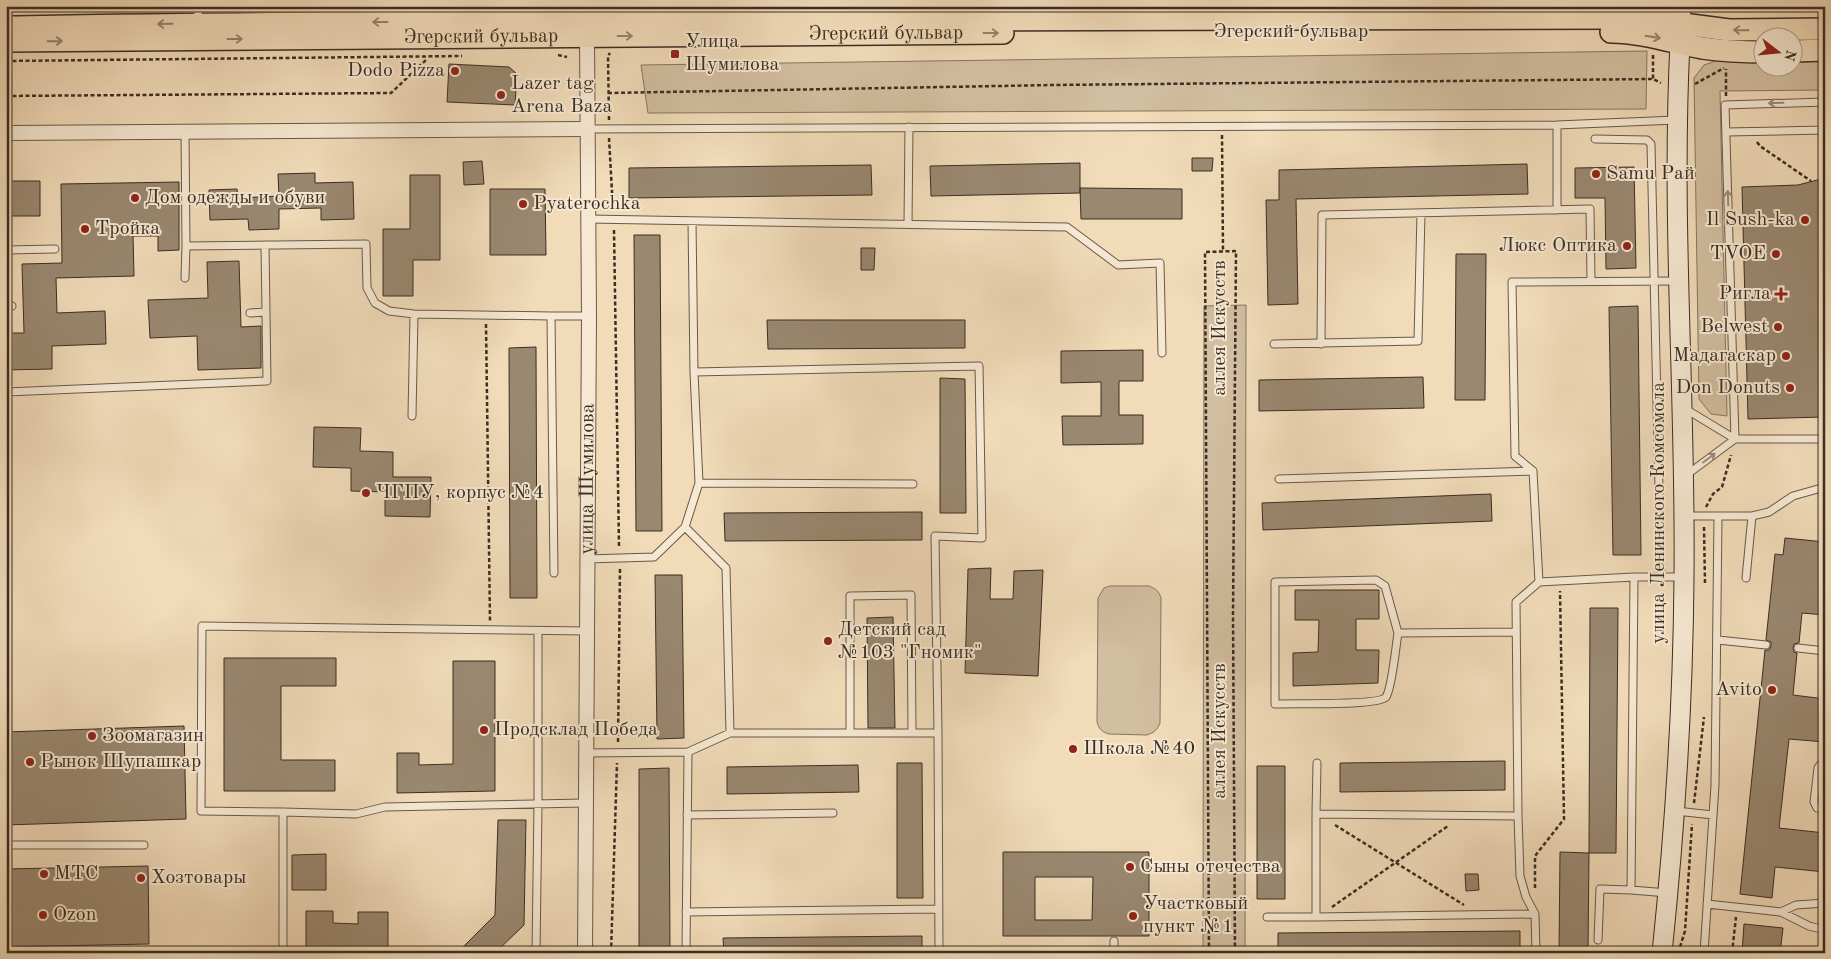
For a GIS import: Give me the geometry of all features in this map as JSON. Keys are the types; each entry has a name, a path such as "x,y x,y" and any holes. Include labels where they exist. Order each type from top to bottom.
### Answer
{"main road":[{"name":"Эгерский бульвар","path":"6,26 586,21 1307,20 1478,15 1621,18 1729,30 1825,29"},
{"name":"Эгерский бульвар","path":"1307,20 1623,32 1652,36 1680,24"},
{"name":"Эгерский бульвар","path":"6,41 198,23"},
{"name":"Эгерский бульвар","path":"1680,24 1728,51 1754,52"},
{"name":"улица Ленинского Комсомола","path":"1662,953 1668,892 1684,812 1682,690 1684,516 1677,120 1680,24"},
{"path":"1804,51 1825,50"}],"street":[{"name":"улица Шумилова","path":"585,953 588,316 586,21"},
{"path":"6,133 587,129"}],"lane":[{"path":"1735,439 1725,105 1825,102"},
{"path":"587,129 1557,124 1677,120"},
{"path":"1557,124 1557,210"},
{"path":"908,128 908,224"},
{"path":"1726,132 1825,130"},
{"path":"185,132 185,278"},
{"path":"1595,140 1647,140 1651,144 1661,576"},
{"path":"1322,344 1322,215 1590,209 1592,281"},
{"path":"1274,344 1418,341 1421,213"},
{"path":"588,219 1067,227 1118,265 1160,263 1162,353"},
{"path":"586,559 654,556 685,527 699,483 694,372 692,221"},
{"path":"186,246 366,244 367,288 375,303 388,311 414,314 588,316"},
{"path":"6,392 267,381 265,245"},
{"path":"6,250 55,248"},
{"path":"1539,582 1533,471 1516,456 1512,282 1680,281"},
{"path":"250,313 266,312"},
{"path":"412,416 414,314"},
{"path":"551,316 554,573"},
{"path":"694,372 979,366 982,538 935,536 939,953"},
{"path":"1681,406 1735,439 1825,439"},
{"path":"1683,478 1735,439"},
{"path":"1279,479 1533,471"},
{"path":"699,483 913,484"},
{"path":"1684,516 1752,516 1770,512 1794,496 1825,487"},
{"path":"1704,953 1713,815 1718,640 1718,516"},
{"path":"1746,578 1752,516"},
{"path":"685,527 726,568 730,733"},
{"path":"1536,953 1535,914 1526,897 1520,876 1516,602 1539,582 1661,576 1684,577"},
{"path":"1631,890 1634,577"},
{"path":"1376,580 1385,586 1398,632 1386,697 1380,701 1275,704 1275,582 1376,580"},
{"path":"850,733 850,596 911,595 912,733"},
{"path":"585,804 386,808 356,814 201,811 202,626 586,631"},
{"path":"536,953 538,631"},
{"path":"1398,632 1516,632"},
{"path":"1718,640 1766,644"},
{"path":"1798,648 1825,651"},
{"path":"585,753 688,752 730,733 938,733"},
{"path":"686,953 688,752"},
{"path":"1316,762 1316,917"},
{"path":"1825,762 1820,764 1818,768 1814,802 1817,808 1825,810"},
{"path":"283,812 283,953"},
{"path":"1684,812 1713,815"},
{"path":"687,815 833,814"},
{"path":"1316,814 1518,816"},
{"path":"6,845 144,845"},
{"path":"1598,940 1600,889 1668,892"},
{"path":"1781,912 1796,904 1825,903"},
{"path":"1707,904 1781,912 1809,926 1825,930"},
{"path":"686,912 938,909"},
{"path":"1267,917 1535,914"},
{"path":"1114,941 1114,953"}],"path":[{"path":"611,50 608,56 608,93 614,220 619,557 618,753 611,953"},
{"path":"1652,51 1653,79"},
{"path":"603,56 608,56"},
{"path":"6,62 428,58 391,93 6,96"},
{"path":"1695,84 1726,67"},
{"path":"608,93 1054,85 1653,79 1661,83"},
{"path":"1222,126 1223,251"},
{"name":"аллея Искусств","path":"1209,953 1205,252 1236,251 1235,953"},
{"path":"486,315 490,630"},
{"path":"1705,584 1704,516 1706,505 1713,494 1722,487 1735,439"},
{"path":"1535,914 1535,856 1564,819 1560,581"},
{"path":"1679,953 1685,931 1684,812 1705,709"},
{"path":"1316,814 1481,915"},
{"path":"1316,917 1463,816"},
{"path":"1732,953 1736,907"}],"shaded area":[{"path":"1647,51 1646,109 648,113 641,65"},
{"path":"1754,58 1754,78 1804,78 1804,58 1825,58 1825,90 1720,91 1727,416 1711,414 1699,399 1694,78 1704,65 1721,59"},
{"path":"1246,305 1245,953 1203,953 1204,306"},
{"path":"1110,586 1149,586 1157,590 1161,598 1160,723 1155,731 1147,735 1109,734 1101,730 1097,722 1098,598 1104,588"}],"building":[{"path":"449,64 509,67 517,74 515,105 447,102"},
{"path":"1192,158 1213,158 1212,171 1192,171"},
{"path":"482,161 484,184 464,185 463,162"},
{"path":"1080,163 1080,193 931,196 930,166"},
{"path":"1527,164 1528,194 1296,199 1298,304 1268,305 1266,200 1279,200 1279,170"},
{"path":"871,165 872,195 629,198 629,168"},
{"path":"1634,167 1636,268 1606,269 1605,198 1575,198 1575,168"},
{"path":"315,173 315,183 353,182 354,219 321,220 321,208 279,209 279,229 249,230 248,219 210,220 209,190 237,189 238,198 279,196 278,174"},
{"path":"410,175 440,175 440,260 413,260 413,296 383,296 383,229 410,229"},
{"name":"Мадагаскар","path":"1825,178 1825,417 1748,419 1742,187 1798,185"},
{"path":"8,181 40,181 40,216 6,216"},
{"path":"179,182 179,250 158,251 158,236 133,236 134,276 56,278 57,313 105,311 106,344 52,346 52,369 6,370 6,333 24,333 22,264 62,263 61,184"},
{"path":"1080,188 1182,189 1182,219 1081,219"},
{"path":"490,189 545,189 546,255 490,255"},
{"path":"634,235 660,235 662,531 636,531"},
{"path":"861,248 875,248 874,270 861,270"},
{"path":"1456,254 1486,254 1485,400 1455,400"},
{"path":"239,261 241,327 261,326 261,368 198,370 197,336 150,338 148,300 208,298 207,262"},
{"path":"1638,306 1641,555 1613,555 1609,307"},
{"path":"767,320 965,320 965,348 768,349"},
{"path":"536,347 537,598 510,598 509,348"},
{"path":"1143,350 1143,381 1119,381 1119,415 1143,415 1143,444 1063,445 1062,416 1101,416 1101,382 1061,383 1061,351"},
{"path":"1423,377 1424,408 1259,411 1259,380"},
{"path":"940,378 965,379 966,513 940,513"},
{"path":"314,427 361,428 360,451 393,452 393,477 431,477 430,517 385,516 385,492 351,491 351,468 313,467"},
{"path":"1491,494 1492,521 1263,530 1262,503"},
{"path":"922,512 922,540 725,541 724,513"},
{"path":"1785,538 1825,542 1825,615 1802,613 1799,643 1794,644 1793,648 1794,652 1797,653 1793,695 1825,699 1825,742 1789,739 1779,828 1825,833 1825,872 1775,867 1772,898 1740,894 1765,650 1769,650 1771,646 1771,642 1766,640 1775,554 1783,555"},
{"path":"991,568 990,599 1013,599 1014,571 1043,570 1038,676 965,673 968,569"},
{"path":"655,575 682,575 684,738 657,739"},
{"path":"1295,590 1379,590 1379,619 1356,619 1356,650 1379,650 1378,683 1293,686 1293,653 1318,652 1319,620 1295,620"},
{"path":"1590,608 1618,608 1616,853 1589,853"},
{"path":"893,617 895,728 868,728 867,618"},
{"path":"224,658 336,658 336,686 281,686 281,760 335,760 335,791 224,791"},
{"path":"453,661 495,661 495,791 397,793 397,753 419,753 419,765 453,764"},
{"path":"184,726 186,819 6,825 6,732"},
{"path":"1505,761 1505,790 1340,792 1340,763"},
{"path":"897,763 922,763 923,898 897,898"},
{"path":"858,765 859,792 727,794 727,767"},
{"path":"1257,766 1285,766 1285,899 1257,899"},
{"path":"669,768 670,953 639,953 639,769"},
{"path":"498,820 526,820 524,925 495,953 457,953 495,915"},
{"path":"1003,852 1149,852 1149,936 1003,936","holes":["1035,877 1093,877 1092,920 1035,920"]},
{"path":"1560,852 1589,853 1588,952 1559,952"},
{"path":"326,854 326,890 292,890 292,855"},
{"path":"148,866 149,944 6,947 6,869"},
{"path":"1465,874 1478,874 1479,890 1466,891"},
{"path":"306,911 333,911 333,923 358,924 358,912 388,912 388,953 306,953"},
{"path":"1744,924 1783,928 1780,953 1742,953"},
{"path":"1520,931 1520,953 1278,953 1278,933"},
{"path":"922,936 922,953 724,953 723,938"}],"place":[{"name":"Улица Шумилова","path":"675,54"},
{"name":"Dodo Pizza","path":"455,71"},
{"name":"Lazer tag Arena Baza","path":"501,95"},
{"name":"Samu Рай","path":"1596,174"},
{"name":"Дом одежды и обуви","path":"135,198"},
{"name":"Pyaterochka","path":"523,204"},
{"name":"Il Sush-ka","path":"1805,220"},
{"name":"Тройка","path":"85,229"},
{"name":"Люкс Оптика","path":"1627,246"},
{"name":"TVOE","path":"1776,254"},
{"name":"Ригла","path":"1781,294"},
{"name":"Belwest","path":"1778,327"},
{"name":"Мадагаскар","path":"1786,356"},
{"name":"Don Donuts","path":"1790,388"},
{"name":"ЧГПУ, корпус №4","path":"366,493"},
{"name":"Детский сад №103 \"Гномик\"","path":"828,641"},
{"name":"Avito","path":"1772,690"},
{"name":"Продсклад Победа","path":"484,730"},
{"name":"Зоомагазин","path":"92,736"},
{"name":"Школа №40","path":"1073,749"},
{"name":"Рынок Шупашкар","path":"30,762"},
{"name":"Сыны отечества","path":"1130,867"},
{"name":"МТС","path":"44,874"},
{"name":"Хозтовары","path":"141,878"},
{"name":"Ozon","path":"43,915"},
{"name":"Участковый пункт №1","path":"1133,916"}]}
